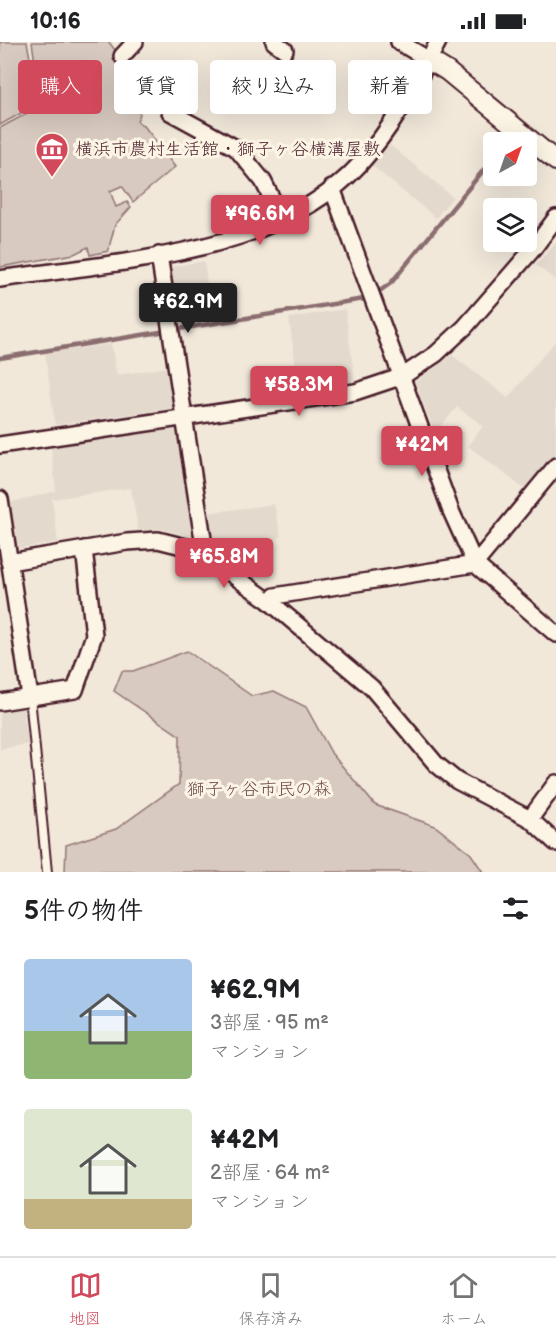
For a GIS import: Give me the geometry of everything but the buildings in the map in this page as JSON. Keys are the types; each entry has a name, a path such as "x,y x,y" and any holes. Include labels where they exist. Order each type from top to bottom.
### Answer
{"street":[{"path":"122,56 135,42"},
{"path":"399,42 429,60 438,42"},
{"path":"432,62 447,71 556,161"},
{"path":"174,114 236,148 263,181 282,219"},
{"path":"0,279 200,249 282,219 332,188 358,166 399,114"},
{"path":"332,188 451,511 475,564 556,634"},
{"path":"0,445 355,392 403,376 436,354 465,327 533,249 556,218"},
{"path":"159,255 203,539 198,550"},
{"path":"269,601 275,596 475,564 556,466"},
{"path":"0,499 30,697"},
{"path":"9,562 84,549 158,540 198,550 269,601 372,688 436,764 457,781 530,819 556,843"},
{"path":"0,702 75,690 94,635 84,549"},
{"path":"530,819 556,783"}],"lane":[{"path":"30,697 47,872"}],"shaded area":[{"path":"390,145 453,197 436,218 371,165"},
{"path":"556,243 556,281 536,265"},
{"path":"204,261 212,317 180,322 170,267"},
{"path":"345,309 355,381 299,389 289,318"},
{"path":"556,340 556,455 527,491 468,446 483,426 457,407 435,433 415,382 452,355 508,398"},
{"path":"111,344 117,375 168,367 176,404 174,408 55,425 45,353"},
{"path":"175,427 180,430 195,534 191,537 162,529 138,530 131,488 52,499 58,542 21,548 14,543 8,503 56,491 51,446"},
{"path":"274,504 281,536 276,541 216,548 207,513"},
{"path":"18,706 23,710 29,744 0,749 0,709"}],"green space":[{"path":"0,42 27,42 30,60 18,60 19,114 0,125"},
{"path":"32,42 109,42 122,60 114,60 114,114 140,114 137,121 145,127 175,167 133,202 122,186 110,191 116,207 127,202 131,207 115,225 108,251 90,255 88,247 74,254 0,267 0,128 26,114 102,114 102,60 35,60"},
{"name":"獅子ヶ谷市民の森","path":"187,651 252,696 274,691 306,707 332,754 375,805 435,826 471,854 483,872 65,872 66,845 116,829 179,784 180,736 114,691 122,671 133,671"}],"waterway":[{"path":"0,358 370,298 391,283 483,171"}],"place":[{"name":"横浜市農村生活館・獅子ヶ谷横溝屋敷","path":"52,178"}]}
